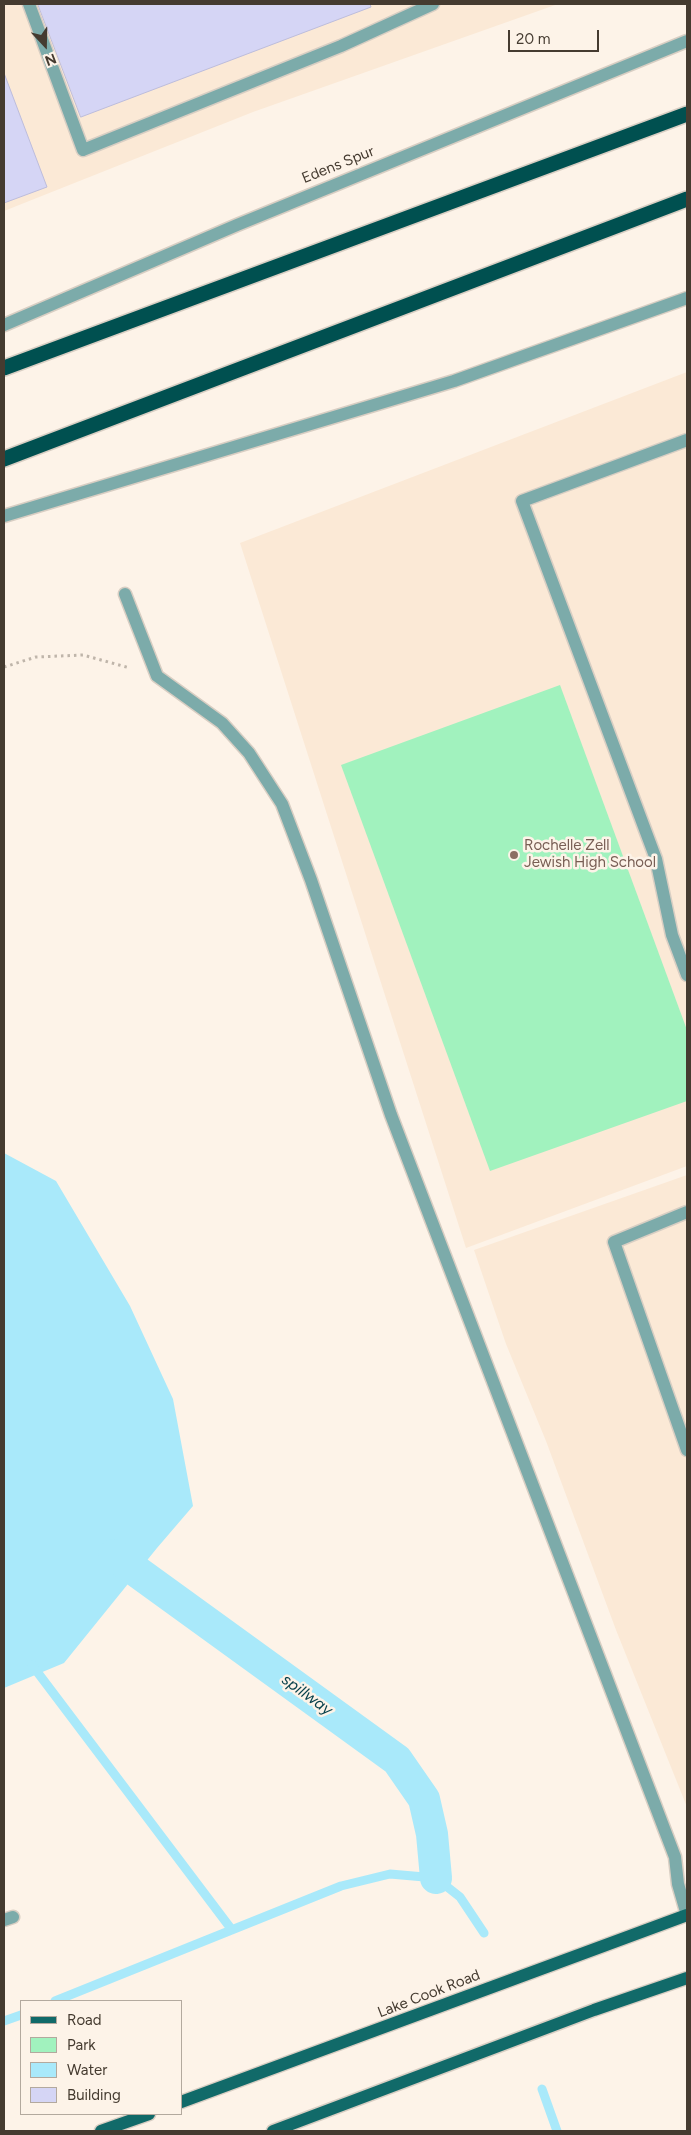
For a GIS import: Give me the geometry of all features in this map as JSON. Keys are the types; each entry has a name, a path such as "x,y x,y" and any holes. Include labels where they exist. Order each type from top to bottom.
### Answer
{"highway":[{"path":"4,368 687,114"},
{"path":"4,459 687,200"}],"main road":[{"name":"Lake Cook Road","path":"182,2102 437,2009 687,1915"},
{"path":"273,2131 594,2010 687,1978"},
{"path":"101,2131 146,2115"}],"lane":[{"path":"29,4 83,150 341,46 433,4"},
{"name":"Edens Spur","path":"4,325 237,225 687,41"},
{"path":"4,516 454,381 687,298"},
{"path":"687,440 522,501 656,859 672,935 687,975"},
{"path":"125,594 157,676 222,723 249,753 282,804 311,880 391,1115 674,1856 678,1884 687,1915"},
{"path":"687,1212 614,1242 687,1450"}],"path":[{"path":"4,667 36,657 83,656 157,676"}],"shaded area":[{"path":"4,4 558,4 253,112 4,211"},
{"name":"Rochelle Zell Jewish High School","path":"687,372 687,1166 466,1248 240,543"},
{"path":"687,1175 687,1807 616,1630 546,1441 506,1344 474,1250"}],"green space":[{"path":"560,685 687,1030 687,1101 490,1171 341,765"}],"water":[{"path":"4,1153 56,1181 130,1306 173,1399 193,1506 64,1663 4,1688"}],"building":[{"path":"38,4 370,4 371,7 81,117"},
{"path":"4,73 47,187 4,203"}],"waterway":[{"name":"spillway","path":"114,1555 397,1760 424,1799 432,1834 436,1878"},
{"path":"32,1665 232,1930"},
{"path":"57,2000 341,1886 390,1874 436,1878 460,1897 484,1933"},
{"path":"4,2021 20,2015"},
{"path":"542,2089 557,2131"}],"place":[{"name":"Rochelle Zell Jewish High School","path":"514,855"}]}
